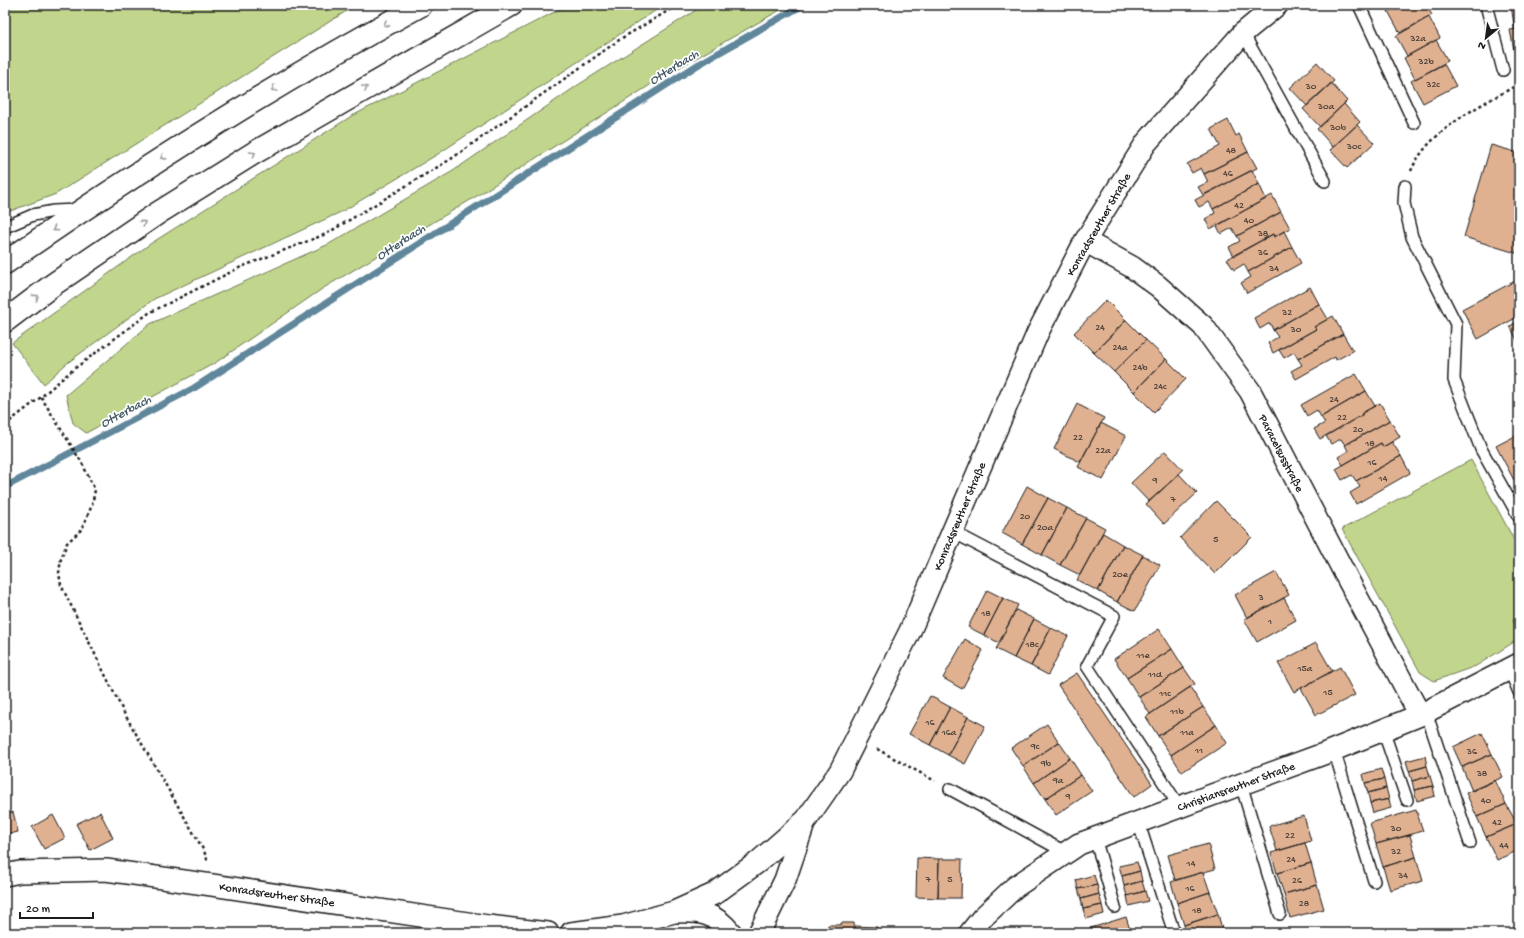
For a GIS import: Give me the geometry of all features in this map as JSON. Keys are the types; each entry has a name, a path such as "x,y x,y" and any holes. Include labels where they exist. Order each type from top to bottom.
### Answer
{"highway":[{"path":"5,263 84,209 207,129 363,37 421,5"},
{"path":"5,321 54,284 158,213 254,153 511,5"}],"street":[{"name":"Konradsreuther Straße","path":"571,933 624,926 674,912 714,894 758,862 806,820 840,771 910,631 1038,332 1085,241 1146,143 1243,33 1277,5"},
{"name":"Paracelsusstraße","path":"1085,241 1132,267 1158,286 1203,326 1250,391 1346,576 1423,714"},
{"name":"Christiansreuther Straße","path":"970,933 982,918 1015,887 1079,844 1334,750 1423,714 1514,666"},
{"path":"759,933 785,880 806,820"},
{"name":"Konradsreuther Straße","path":"5,875 20,872 106,870 488,926 548,933"},
{"path":"674,912 699,912 716,919 731,933"}],"lane":[{"path":"1359,5 1414,124"},
{"path":"1486,5 1503,70"},
{"path":"1243,33 1325,181"},
{"path":"1405,186 1404,203 1412,237 1456,324 1454,380 1481,449 1519,517"},
{"path":"5,227 33,215 54,211 84,209"},
{"path":"952,532 1114,616 1087,666 1179,806"},
{"path":"1514,666 1519,692"},
{"path":"1423,714 1470,843"},
{"path":"1383,730 1407,800"},
{"path":"1334,750 1374,881"},
{"path":"1241,784 1280,914"},
{"path":"950,789 1065,852"},
{"path":"1138,821 1174,933"},
{"path":"1094,838 1115,907"}],"path":[{"path":"5,424 41,397 70,372 149,313 241,267 326,234 451,159 622,38 678,5"},
{"path":"1405,186 1414,163 1430,143 1466,113 1519,84"},
{"path":"41,397 82,463 95,490 92,505 82,529 67,543 61,559 59,573 61,585 124,713 176,806 204,851 212,872 212,885"},
{"path":"857,738 950,789"}],"green space":[{"path":"5,5 356,5 56,194 5,213"},
{"path":"568,5 664,5 438,154 343,211 154,299 66,364 44,384 12,343 150,244 350,117"},
{"path":"704,5 789,5 661,78 472,199 322,289 215,363 86,433 73,423 66,395 150,324 329,244 453,171 578,85"},
{"path":"1471,460 1519,549 1519,617 1513,620 1519,639 1476,666 1434,681 1420,672 1342,529"}],"building":[{"path":"1399,5 1426,5 1432,15 1400,33 1388,11"},
{"path":"1519,5 1519,29 1515,30 1511,6"},
{"path":"1429,17 1440,38 1407,56 1396,36"},
{"path":"1519,29 1519,55 1515,55 1510,30"},
{"path":"1436,40 1448,61 1415,79 1404,58"},
{"path":"1317,62 1334,81 1307,106 1290,88"},
{"path":"1444,64 1456,86 1423,103 1411,81"},
{"path":"1331,83 1347,101 1320,127 1303,109"},
{"path":"1344,104 1360,122 1333,147 1317,129"},
{"path":"1228,120 1236,136 1239,134 1248,152 1204,174 1201,168 1192,173 1187,164 1220,146 1211,129"},
{"path":"1357,125 1374,143 1347,168 1330,150"},
{"path":"1491,145 1519,153 1519,254 1464,237"},
{"path":"1248,152 1257,168 1203,195 1198,187 1208,182 1204,174"},
{"path":"1252,170 1259,184 1213,209 1209,202 1199,207 1195,200"},
{"path":"1259,184 1266,199 1210,229 1205,219 1215,213 1213,209"},
{"path":"1272,195 1281,212 1237,236 1232,228 1221,234 1217,226"},
{"path":"1281,212 1290,228 1274,237 1273,234 1234,256 1229,247 1240,241 1237,236"},
{"path":"1284,231 1292,247 1248,272 1244,264 1234,270 1227,259 1273,234 1274,237"},
{"path":"1292,247 1301,263 1247,293 1241,283 1251,277 1248,272"},
{"path":"1519,279 1519,316 1478,339 1462,309"},
{"path":"1310,287 1319,304 1273,330 1270,323 1260,329 1254,318"},
{"path":"1106,300 1126,320 1094,353 1074,333"},
{"path":"1319,304 1328,319 1314,327 1316,329 1273,353 1268,343 1278,337 1273,330"},
{"path":"1333,316 1343,334 1298,359 1294,352 1284,358 1279,350 1316,329 1314,327"},
{"path":"1126,320 1146,340 1114,372 1094,353"},
{"path":"1519,321 1519,344 1510,326"},
{"path":"1343,334 1353,351 1336,360 1335,357 1296,379 1291,371 1302,365 1298,359"},
{"path":"1146,340 1166,359 1134,392 1114,372"},
{"path":"1166,359 1186,379 1154,412 1134,392"},
{"path":"1356,374 1366,391 1321,417 1317,410 1307,416 1301,405"},
{"path":"1366,391 1375,406 1320,439 1314,429 1325,423 1321,417"},
{"path":"1380,403 1390,420 1345,445 1341,439 1331,444 1326,436"},
{"path":"1077,404 1104,418 1080,462 1054,449"},
{"path":"1390,420 1400,437 1383,447 1381,443 1343,465 1338,457 1348,451 1345,445"},
{"path":"1101,423 1126,436 1103,480 1078,467"},
{"path":"1519,434 1519,483 1516,484 1496,446"},
{"path":"1392,442 1401,456 1356,481 1352,475 1342,480 1336,469 1381,443 1383,447"},
{"path":"1165,451 1183,470 1149,502 1131,483"},
{"path":"1401,456 1410,473 1356,504 1350,493 1360,487 1356,481"},
{"path":"1179,474 1197,493 1164,524 1146,504"},
{"path":"1027,486 1048,498 1022,544 1002,533"},
{"path":"1048,498 1067,508 1042,555 1022,544"},
{"path":"1216,501 1252,537 1215,574 1180,538"},
{"path":"1067,508 1086,518 1060,565 1042,555"},
{"path":"1086,518 1105,528 1080,575 1060,565"},
{"path":"1103,533 1123,545 1098,591 1077,580"},
{"path":"1123,545 1143,555 1117,602 1098,591"},
{"path":"1143,555 1160,565 1135,611 1117,602"},
{"path":"1276,572 1289,595 1247,618 1235,595"},
{"path":"987,590 1003,598 984,635 968,627"},
{"path":"1003,598 1018,605 999,643 984,635"},
{"path":"1284,598 1296,620 1257,642 1244,619"},
{"path":"1016,610 1034,619 1014,658 996,649"},
{"path":"1034,619 1051,628 1031,666 1014,658"},
{"path":"1051,628 1068,636 1048,675 1031,666"},
{"path":"1159,629 1172,649 1127,678 1114,659"},
{"path":"965,639 983,650 962,689 943,678"},
{"path":"1316,643 1332,671 1294,692 1278,663"},
{"path":"1172,649 1184,668 1139,697 1127,678"},
{"path":"1340,667 1355,695 1316,715 1301,688"},
{"path":"1184,668 1195,684 1150,714 1139,697"},
{"path":"1077,673 1152,784 1134,797 1058,685"},
{"path":"1190,687 1203,707 1158,736 1146,717"},
{"path":"930,696 950,707 930,745 909,734"},
{"path":"950,707 968,717 948,755 930,745"},
{"path":"1203,707 1216,725 1171,755 1158,736"},
{"path":"968,717 985,726 965,764 948,755"},
{"path":"1047,724 1059,742 1023,766 1011,748"},
{"path":"1216,725 1227,743 1182,772 1171,755"},
{"path":"1482,733 1492,754 1462,767 1453,747"},
{"path":"1059,742 1070,758 1034,783 1023,766"},
{"path":"1492,754 1503,777 1472,791 1462,767"},
{"path":"1425,756 1427,766 1409,771 1406,761"},
{"path":"1070,758 1081,775 1045,799 1034,783"},
{"path":"1427,766 1430,776 1412,781 1409,771"},
{"path":"1381,769 1384,779 1365,783 1363,774"},
{"path":"1081,775 1092,791 1056,815 1045,799"},
{"path":"1430,776 1433,786 1414,790 1412,781"},
{"path":"1384,779 1386,788 1368,793 1365,783"},
{"path":"1495,780 1506,804 1477,817 1466,793"},
{"path":"1433,786 1435,796 1417,801 1414,790"},
{"path":"1386,788 1389,799 1370,803 1368,793"},
{"path":"1389,799 1391,808 1373,813 1370,803"},
{"path":"1506,804 1517,824 1486,837 1477,817"},
{"path":"1416,810 1423,831 1376,844 1370,823"},
{"path":"13,812 18,832 5,835 5,814"},
{"path":"100,812 113,838 90,850 76,824"},
{"path":"53,815 65,838 44,849 32,827"},
{"path":"1304,816 1311,841 1277,851 1269,826"},
{"path":"1517,824 1519,830 1519,850 1497,860 1486,837"},
{"path":"1410,835 1416,857 1383,867 1376,844"},
{"path":"1305,843 1311,863 1277,873 1271,853"},
{"path":"1208,844 1215,869 1175,880 1168,855"},
{"path":"1416,857 1423,881 1390,890 1383,867"},
{"path":"917,858 939,859 938,898 916,897"},
{"path":"939,859 962,859 961,898 938,898"},
{"path":"1137,862 1140,871 1122,876 1119,866"},
{"path":"1311,863 1317,885 1284,894 1277,873"},
{"path":"1140,871 1142,881 1124,886 1122,876"},
{"path":"1203,872 1210,892 1177,903 1171,882"},
{"path":"1094,875 1097,885 1078,889 1076,880"},
{"path":"1142,881 1145,891 1127,896 1124,886"},
{"path":"1097,885 1099,894 1081,899 1078,889"},
{"path":"1317,885 1324,909 1290,918 1284,894"},
{"path":"1145,891 1148,901 1129,906 1127,896"},
{"path":"1210,892 1218,914 1184,925 1177,903"},
{"path":"1099,894 1102,905 1083,909 1081,899"},
{"path":"1102,905 1104,914 1086,919 1083,909"},
{"path":"1218,914 1223,933 1186,933 1184,925"},
{"path":"1126,917 1131,933 1089,933 1088,929"},
{"path":"841,923 854,923 855,933 828,933 828,925 841,925"},
{"path":"855,926 877,927 877,933 855,933"}],"waterway":[{"name":"Otterbach","path":"5,487 194,388 699,64 803,5"}]}
